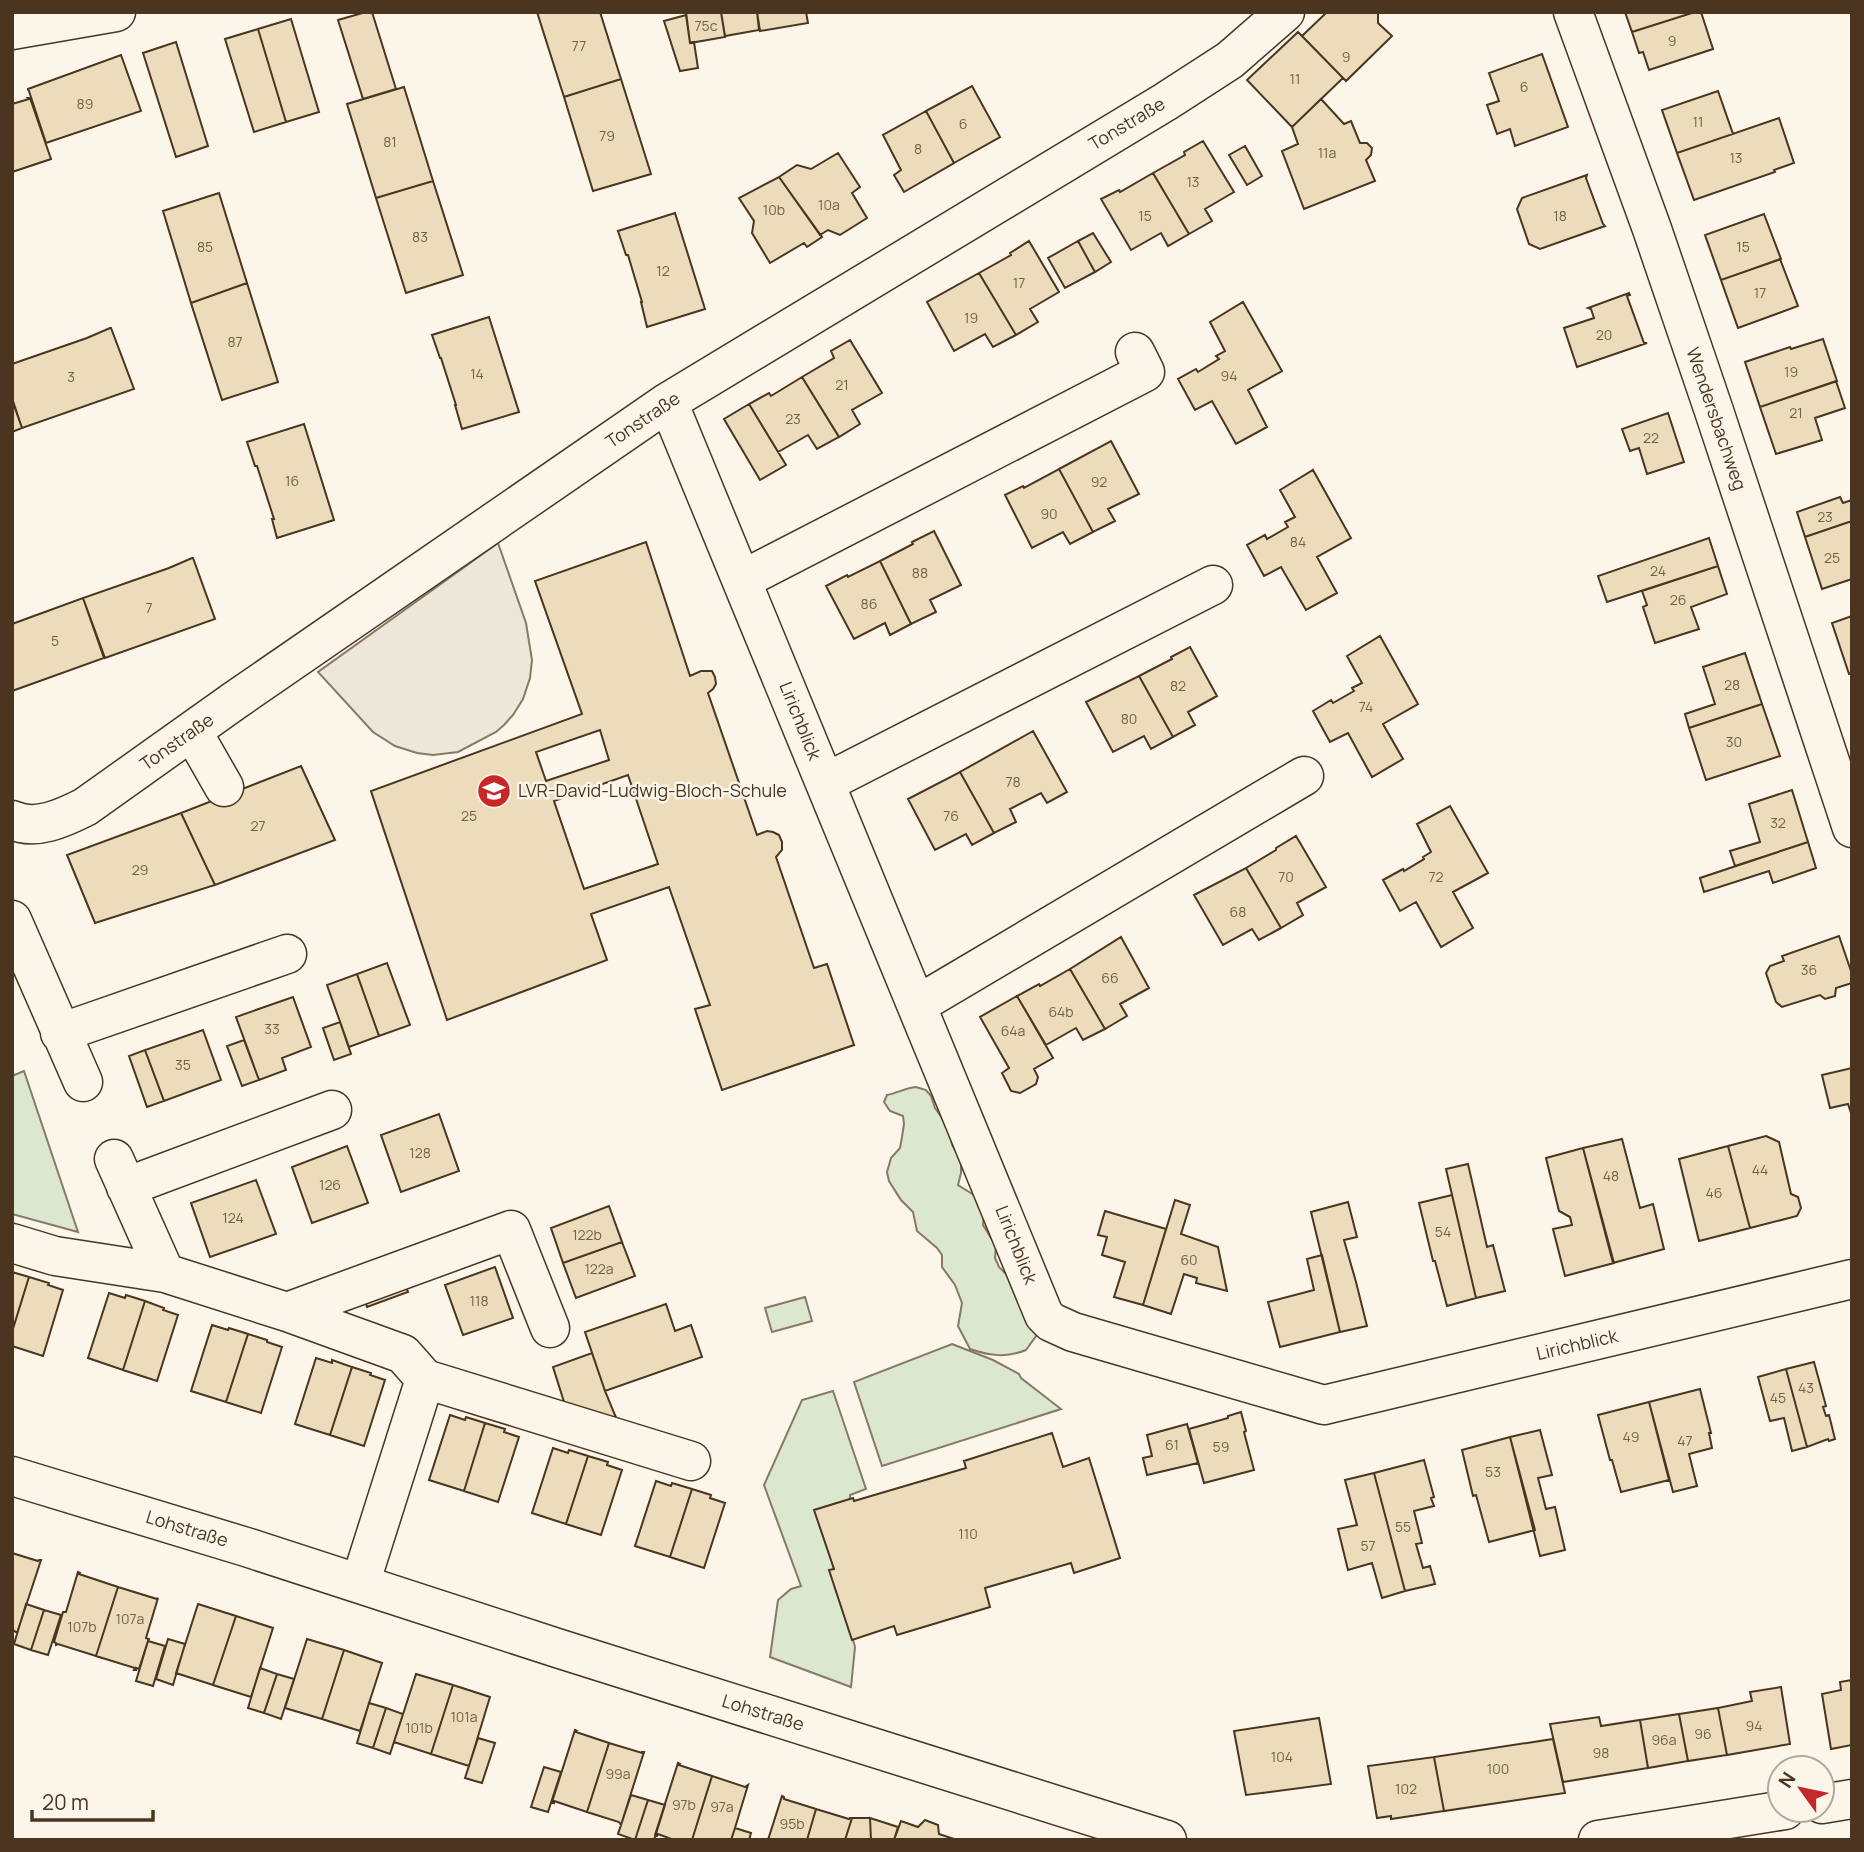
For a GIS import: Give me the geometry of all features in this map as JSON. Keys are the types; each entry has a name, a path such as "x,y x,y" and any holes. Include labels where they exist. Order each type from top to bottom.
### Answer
{"street":[{"path":"12,30 116,12"},
{"name":"Tonstraße","path":"14,825 59,820 85,807 668,402 1165,102 1230,60 1284,12"},
{"name":"Wendersbachweg","path":"1573,12 1678,306 1852,828"},
{"path":"742,580 1145,372 1135,352"},
{"name":"Lirichblick","path":"668,402 1044,1315 1051,1322 1073,1332 1324,1405 1852,1279"},
{"path":"825,783 1213,585"},
{"path":"192,731 223,788"},
{"path":"917,1005 1304,776"},
{"path":"12,920 83,1082"},
{"path":"60,1033 287,954"},
{"path":"165,1273 120,1173 332,1110"},
{"path":"288,1312 511,1230 550,1328"},
{"path":"12,1243 55,1256 165,1273 288,1312 403,1354 425,1379 691,1461"},
{"path":"360,1584 425,1379"},
{"name":"Lohstraße","path":"12,1476 246,1547 1167,1840"},
{"path":"1598,1840 1766,1813"}],"green space":[{"path":"24,1071 78,1232 12,1214 12,1076"},
{"path":"916,1087 926,1090 931,1096 935,1108 950,1129 952,1145 961,1159 958,1185 982,1200 983,1225 996,1246 995,1258 1038,1328 1026,1350 998,1355 970,1349 958,1326 962,1303 955,1285 942,1267 942,1255 917,1231 913,1212 901,1200 889,1181 887,1172 891,1158 900,1148 904,1124 903,1116 890,1111 884,1102 887,1095"},
{"path":"805,1297 812,1321 772,1332 765,1308"},
{"path":"952,1344 993,1360 1019,1374 1061,1409 882,1466 854,1382"},
{"path":"833,1391 866,1489 850,1495 850,1502 819,1513 855,1647 851,1687 770,1657 778,1600 791,1589 801,1586 764,1485 802,1400"}],"shaded area":[{"path":"498,543 526,623 532,660 523,699 513,715 496,732 458,752 433,755 395,746 373,732 318,672"}],"building":[{"path":"372,12 396,89 363,99 338,20"},
{"path":"537,12 600,12 621,79 564,97"},
{"path":"686,12 721,12 725,37 690,43"},
{"path":"721,12 757,12 759,30 725,36"},
{"path":"757,12 806,12 808,23 760,31"},
{"path":"1327,12 1378,12 1378,23 1392,36 1346,81 1302,36"},
{"path":"1625,12 1695,12 1632,32"},
{"path":"1701,12 1713,49 1649,70 1643,52 1639,53 1632,32"},
{"path":"686,15 690,43 694,42 698,68 680,71 664,21"},
{"path":"291,19 319,112 286,122 258,29"},
{"path":"258,29 286,122 254,132 225,39"},
{"path":"1298,32 1343,78 1292,127 1247,80"},
{"path":"176,42 208,146 176,157 143,53"},
{"path":"1542,54 1568,127 1515,146 1510,129 1497,134 1487,105 1499,101 1489,73"},
{"path":"121,55 141,111 46,143 28,89"},
{"path":"621,79 651,174 593,191 564,97"},
{"path":"972,86 1000,137 954,163 926,111"},
{"path":"404,87 433,181 376,198 347,104"},
{"path":"1718,91 1733,134 1677,153 1662,110"},
{"path":"28,98 51,159 12,172 12,104"},
{"path":"1321,99 1344,124 1351,121 1360,143 1367,143 1372,148 1371,155 1366,160 1375,181 1304,209 1282,151 1298,144 1292,127"},
{"path":"926,111 954,163 904,192 894,175 901,170 883,135"},
{"path":"1779,118 1794,163 1694,200 1677,153"},
{"path":"1203,141 1234,192 1205,209 1212,221 1189,234 1153,173"},
{"path":"1245,146 1262,176 1247,185 1229,155"},
{"path":"838,153 860,187 852,193 867,218 840,235 828,230 820,235 779,177 797,165 811,169"},
{"path":"1153,173 1189,234 1168,246 1161,233 1131,250 1101,199 1119,190 1120,192"},
{"path":"1587,175 1605,226 1540,249 1529,244 1517,209 1522,198"},
{"path":"779,177 822,237 807,247 804,243 770,263 752,233 754,221 739,198"},
{"path":"433,181 463,275 406,293 376,198"},
{"path":"219,193 247,283 191,303 163,211"},
{"path":"675,213 705,309 647,327 628,255 618,231"},
{"path":"1764,214 1781,259 1721,280 1705,235"},
{"path":"1093,233 1111,262 1095,272 1078,241"},
{"path":"1029,241 1059,292 1030,309 1038,322 1016,335 979,273"},
{"path":"1078,241 1095,272 1065,288 1048,258"},
{"path":"1780,259 1798,306 1738,328 1721,280"},
{"path":"979,273 1016,335 993,347 985,334 954,351 927,302"},
{"path":"247,283 278,382 222,400 191,303"},
{"path":"1629,293 1627,296 1644,343 1647,343 1577,367 1564,328 1594,318 1588,308"},
{"path":"1243,302 1282,371 1248,390 1267,427 1236,444 1212,401 1195,410 1178,379 1196,369 1198,372 1219,359 1216,356 1225,351 1210,322"},
{"path":"489,317 519,412 462,429 432,335"},
{"path":"111,328 134,389 22,428 12,398 12,364"},
{"path":"1823,339 1837,381 1760,407 1745,362"},
{"path":"850,340 882,393 852,410 860,424 839,437 802,377 834,358 831,351"},
{"path":"802,377 839,437 817,449 808,435 778,452 749,404 769,393 771,396"},
{"path":"1836,381 1845,408 1815,418 1822,440 1776,454 1760,407"},
{"path":"12,400 22,428 12,432"},
{"path":"749,404 786,465 760,480 724,419"},
{"path":"1668,413 1684,462 1647,474 1639,448 1630,451 1622,429"},
{"path":"304,424 334,520 277,538 274,519 247,442"},
{"path":"1111,441 1139,494 1108,509 1115,521 1093,532 1059,469"},
{"path":"1059,469 1093,532 1070,544 1063,532 1032,548 1005,495"},
{"path":"1313,470 1351,538 1317,557 1337,593 1306,610 1281,567 1264,576 1247,545 1265,535 1267,539 1288,527 1285,522 1295,517 1280,490"},
{"path":"1840,497 1843,503 1852,500 1852,521 1805,537 1797,512"},
{"path":"1852,521 1852,579 1822,589 1805,537"},
{"path":"934,531 961,585 930,600 936,612 911,624 880,561"},
{"path":"1709,538 1718,566 1607,602 1598,576"},
{"path":"646,542 690,676 701,671 712,671 715,677 716,684 708,693 757,835 767,831 779,835 782,850 776,857 814,968 827,964 854,1045 722,1090 695,1009 710,1005 669,887 591,914 607,960 447,1020 371,791 582,714 535,581","holes":["600,730 609,760 546,781 536,752","628,775 658,864 584,889 554,801"]},
{"path":"193,558 215,619 105,658 83,598"},
{"path":"880,561 911,624 890,635 885,623 854,639 826,586"},
{"path":"1718,566 1727,594 1691,607 1699,629 1655,643 1643,607 1647,605 1642,591"},
{"path":"83,598 104,658 12,691 12,624"},
{"path":"1852,616 1852,673 1849,674 1832,623"},
{"path":"1380,636 1418,704 1383,724 1403,759 1372,777 1348,733 1330,742 1313,711 1354,691 1352,688 1362,683 1347,656"},
{"path":"1190,647 1217,696 1188,712 1195,725 1173,737 1139,676"},
{"path":"1745,653 1762,704 1689,728 1685,714 1715,704 1703,667"},
{"path":"1139,676 1173,737 1151,749 1144,736 1113,752 1086,702"},
{"path":"1762,704 1780,756 1706,780 1689,728"},
{"path":"1033,731 1067,792 1047,803 1041,793 1010,809 1016,822 994,833 960,772"},
{"path":"301,766 335,840 215,885 181,813"},
{"path":"960,772 994,833 972,845 966,834 935,850 908,799"},
{"path":"1792,790 1808,842 1735,866 1730,851 1760,842 1749,804"},
{"path":"1450,806 1488,873 1453,892 1473,928 1441,947 1416,902 1400,911 1383,880 1403,869 1404,871 1431,852 1417,824"},
{"path":"181,813 215,885 95,923 67,855"},
{"path":"1296,836 1326,887 1297,903 1303,915 1281,928 1246,868"},
{"path":"1808,842 1816,868 1773,883 1769,871 1704,892 1700,878"},
{"path":"1246,868 1281,928 1259,940 1252,929 1223,945 1194,895"},
{"path":"1839,936 1852,974 1852,983 1836,988 1835,996 1825,999 1820,995 1782,1007 1776,1002 1766,973 1770,966 1784,961 1782,956"},
{"path":"1121,937 1149,988 1120,1004 1127,1016 1105,1029 1070,969"},
{"path":"387,963 410,1025 379,1036 357,974"},
{"path":"1070,969 1105,1029 1083,1040 1076,1028 1046,1045 1017,996"},
{"path":"357,974 379,1036 349,1047 327,985"},
{"path":"1017,996 1053,1058 1034,1069 1038,1077 1036,1084 1020,1093 1011,1091 1002,1073 1009,1068 980,1017"},
{"path":"293,997 311,1047 282,1058 286,1070 259,1080 236,1017"},
{"path":"340,1022 351,1054 334,1060 323,1028"},
{"path":"203,1030 221,1080 164,1101 145,1050"},
{"path":"244,1040 259,1080 242,1086 227,1046"},
{"path":"145,1050 164,1101 147,1107 129,1056"},
{"path":"1852,1068 1852,1116 1848,1104 1830,1108 1822,1075"},
{"path":"439,1114 459,1171 401,1192 381,1135"},
{"path":"1766,1136 1779,1142 1791,1194 1798,1197 1801,1208 1797,1216 1750,1228 1728,1146"},
{"path":"1622,1139 1640,1208 1653,1204 1664,1249 1613,1263 1583,1148"},
{"path":"347,1146 368,1203 312,1223 292,1167"},
{"path":"1728,1146 1750,1228 1699,1241 1679,1159"},
{"path":"1583,1148 1614,1263 1565,1276 1553,1229 1572,1225 1570,1217 1559,1211 1546,1158"},
{"path":"1468,1164 1487,1247 1493,1245 1505,1291 1476,1298 1446,1169"},
{"path":"256,1180 276,1234 210,1257 191,1203"},
{"path":"1452,1195 1476,1298 1447,1306 1419,1203"},
{"path":"1175,1200 1190,1205 1181,1234 1218,1247 1227,1291 1196,1283 1197,1278 1184,1274 1171,1314 1143,1305"},
{"path":"1348,1202 1357,1237 1344,1240 1367,1326 1340,1332 1311,1212"},
{"path":"609,1206 622,1242 563,1263 551,1228"},
{"path":"1105,1211 1166,1229 1143,1305 1114,1297 1125,1262 1102,1255 1107,1237 1098,1235"},
{"path":"622,1242 635,1276 576,1298 563,1263"},
{"path":"1322,1255 1340,1332 1280,1347 1268,1302 1314,1290 1307,1259"},
{"path":"495,1267 513,1318 463,1335 445,1285"},
{"path":"12,1272 29,1277 12,1332"},
{"path":"402,1276 408,1292 367,1307 361,1290"},
{"path":"29,1277 63,1290 43,1356 12,1346 12,1332"},
{"path":"109,1293 145,1301 123,1370 88,1358"},
{"path":"145,1301 178,1315 157,1381 123,1370"},
{"path":"666,1304 675,1331 691,1325 702,1357 605,1391 585,1332"},
{"path":"212,1325 248,1334 226,1402 191,1391"},
{"path":"248,1334 282,1347 261,1413 226,1402"},
{"path":"592,1353 617,1420 565,1405 553,1367"},
{"path":"316,1358 352,1367 330,1435 295,1424"},
{"path":"1814,1362 1826,1406 1823,1407 1826,1416 1829,1415 1835,1439 1807,1447 1786,1369"},
{"path":"352,1367 385,1380 364,1446 330,1435"},
{"path":"1786,1369 1807,1447 1792,1451 1784,1418 1770,1421 1758,1377"},
{"path":"1700,1389 1712,1448 1689,1454 1697,1486 1673,1492 1649,1402"},
{"path":"1649,1402 1669,1480 1621,1492 1598,1415"},
{"path":"1241,1412 1254,1470 1204,1483 1189,1429"},
{"path":"450,1415 485,1423 464,1491 429,1480"},
{"path":"485,1423 519,1437 498,1502 464,1491"},
{"path":"1187,1424 1198,1463 1147,1475 1143,1458 1152,1456 1147,1435"},
{"path":"1540,1430 1552,1475 1538,1478 1546,1509 1555,1507 1565,1550 1540,1556 1510,1437"},
{"path":"1052,1433 1063,1467 1089,1458 1120,1558 1074,1573 1071,1563 985,1588 990,1607 897,1635 894,1626 852,1640 829,1570 834,1569 814,1510 966,1468 964,1461"},
{"path":"1510,1437 1535,1530 1489,1542 1476,1495 1473,1496 1462,1450"},
{"path":"553,1448 588,1456 566,1524 532,1513"},
{"path":"588,1456 622,1470 601,1535 566,1524"},
{"path":"1424,1460 1434,1506 1414,1511 1422,1543 1416,1544 1423,1568 1430,1566 1435,1584 1405,1591 1374,1473"},
{"path":"1374,1473 1405,1591 1382,1598 1372,1563 1348,1570 1338,1529 1357,1525 1345,1480"},
{"path":"656,1481 692,1489 670,1557 635,1546"},
{"path":"692,1489 725,1503 704,1568 670,1557"},
{"path":"12,1553 41,1560 17,1633 12,1629"},
{"path":"78,1572 118,1587 96,1656 56,1645 54,1642"},
{"path":"118,1587 158,1598 146,1638 149,1639 139,1669 136,1670 96,1656"},
{"path":"26,1604 44,1610 31,1650 14,1644"},
{"path":"198,1604 236,1616 213,1685 176,1673"},
{"path":"44,1610 61,1615 48,1655 31,1650"},
{"path":"236,1616 273,1628 251,1697 213,1685"},
{"path":"168,1639 185,1644 173,1685 156,1679"},
{"path":"307,1639 344,1650 322,1719 285,1708"},
{"path":"148,1641 165,1646 153,1686 136,1681"},
{"path":"344,1650 382,1663 360,1731 322,1719"},
{"path":"260,1668 277,1674 264,1713 248,1708"},
{"path":"277,1674 294,1679 281,1719 264,1713"},
{"path":"416,1674 453,1685 431,1754 394,1742"},
{"path":"1852,1680 1852,1745 1831,1749 1822,1694 1841,1690 1840,1682"},
{"path":"453,1685 490,1697 469,1766 431,1754"},
{"path":"1781,1687 1790,1744 1727,1755 1718,1708 1752,1701 1750,1692"},
{"path":"369,1703 386,1708 373,1748 357,1743"},
{"path":"386,1708 403,1714 390,1754 373,1748"},
{"path":"1718,1708 1727,1755 1688,1761 1679,1714"},
{"path":"1679,1714 1688,1761 1648,1768 1640,1720"},
{"path":"1599,1717 1601,1726 1640,1720 1648,1768 1563,1782 1550,1724"},
{"path":"1319,1718 1331,1784 1246,1795 1234,1731"},
{"path":"575,1730 609,1743 587,1812 552,1802"},
{"path":"478,1738 495,1743 482,1783 465,1778"},
{"path":"1553,1739 1565,1793 1444,1811 1434,1757"},
{"path":"609,1743 644,1752 621,1825 587,1812"},
{"path":"1434,1757 1444,1811 1391,1819 1391,1816 1377,1818 1368,1766"},
{"path":"678,1763 712,1776 692,1840 674,1840 655,1835"},
{"path":"544,1767 561,1772 548,1812 531,1807"},
{"path":"712,1776 745,1787 748,1785 735,1828 731,1840 692,1840"},
{"path":"631,1795 648,1800 635,1840 618,1834"},
{"path":"782,1796 816,1809 807,1840 768,1840"},
{"path":"648,1800 665,1805 654,1840 635,1840"},
{"path":"816,1809 852,1818 845,1840 807,1840"},
{"path":"852,1818 870,1818 871,1840 845,1840"},
{"path":"870,1818 898,1827 894,1840 871,1840"},
{"path":"925,1820 938,1825 939,1834 957,1840 894,1840 901,1821 918,1827"},
{"path":"735,1828 751,1833 749,1840 731,1840"}],"place":[{"name":"LVR-David-Ludwig-Bloch-Schule","path":"494,791"}]}
